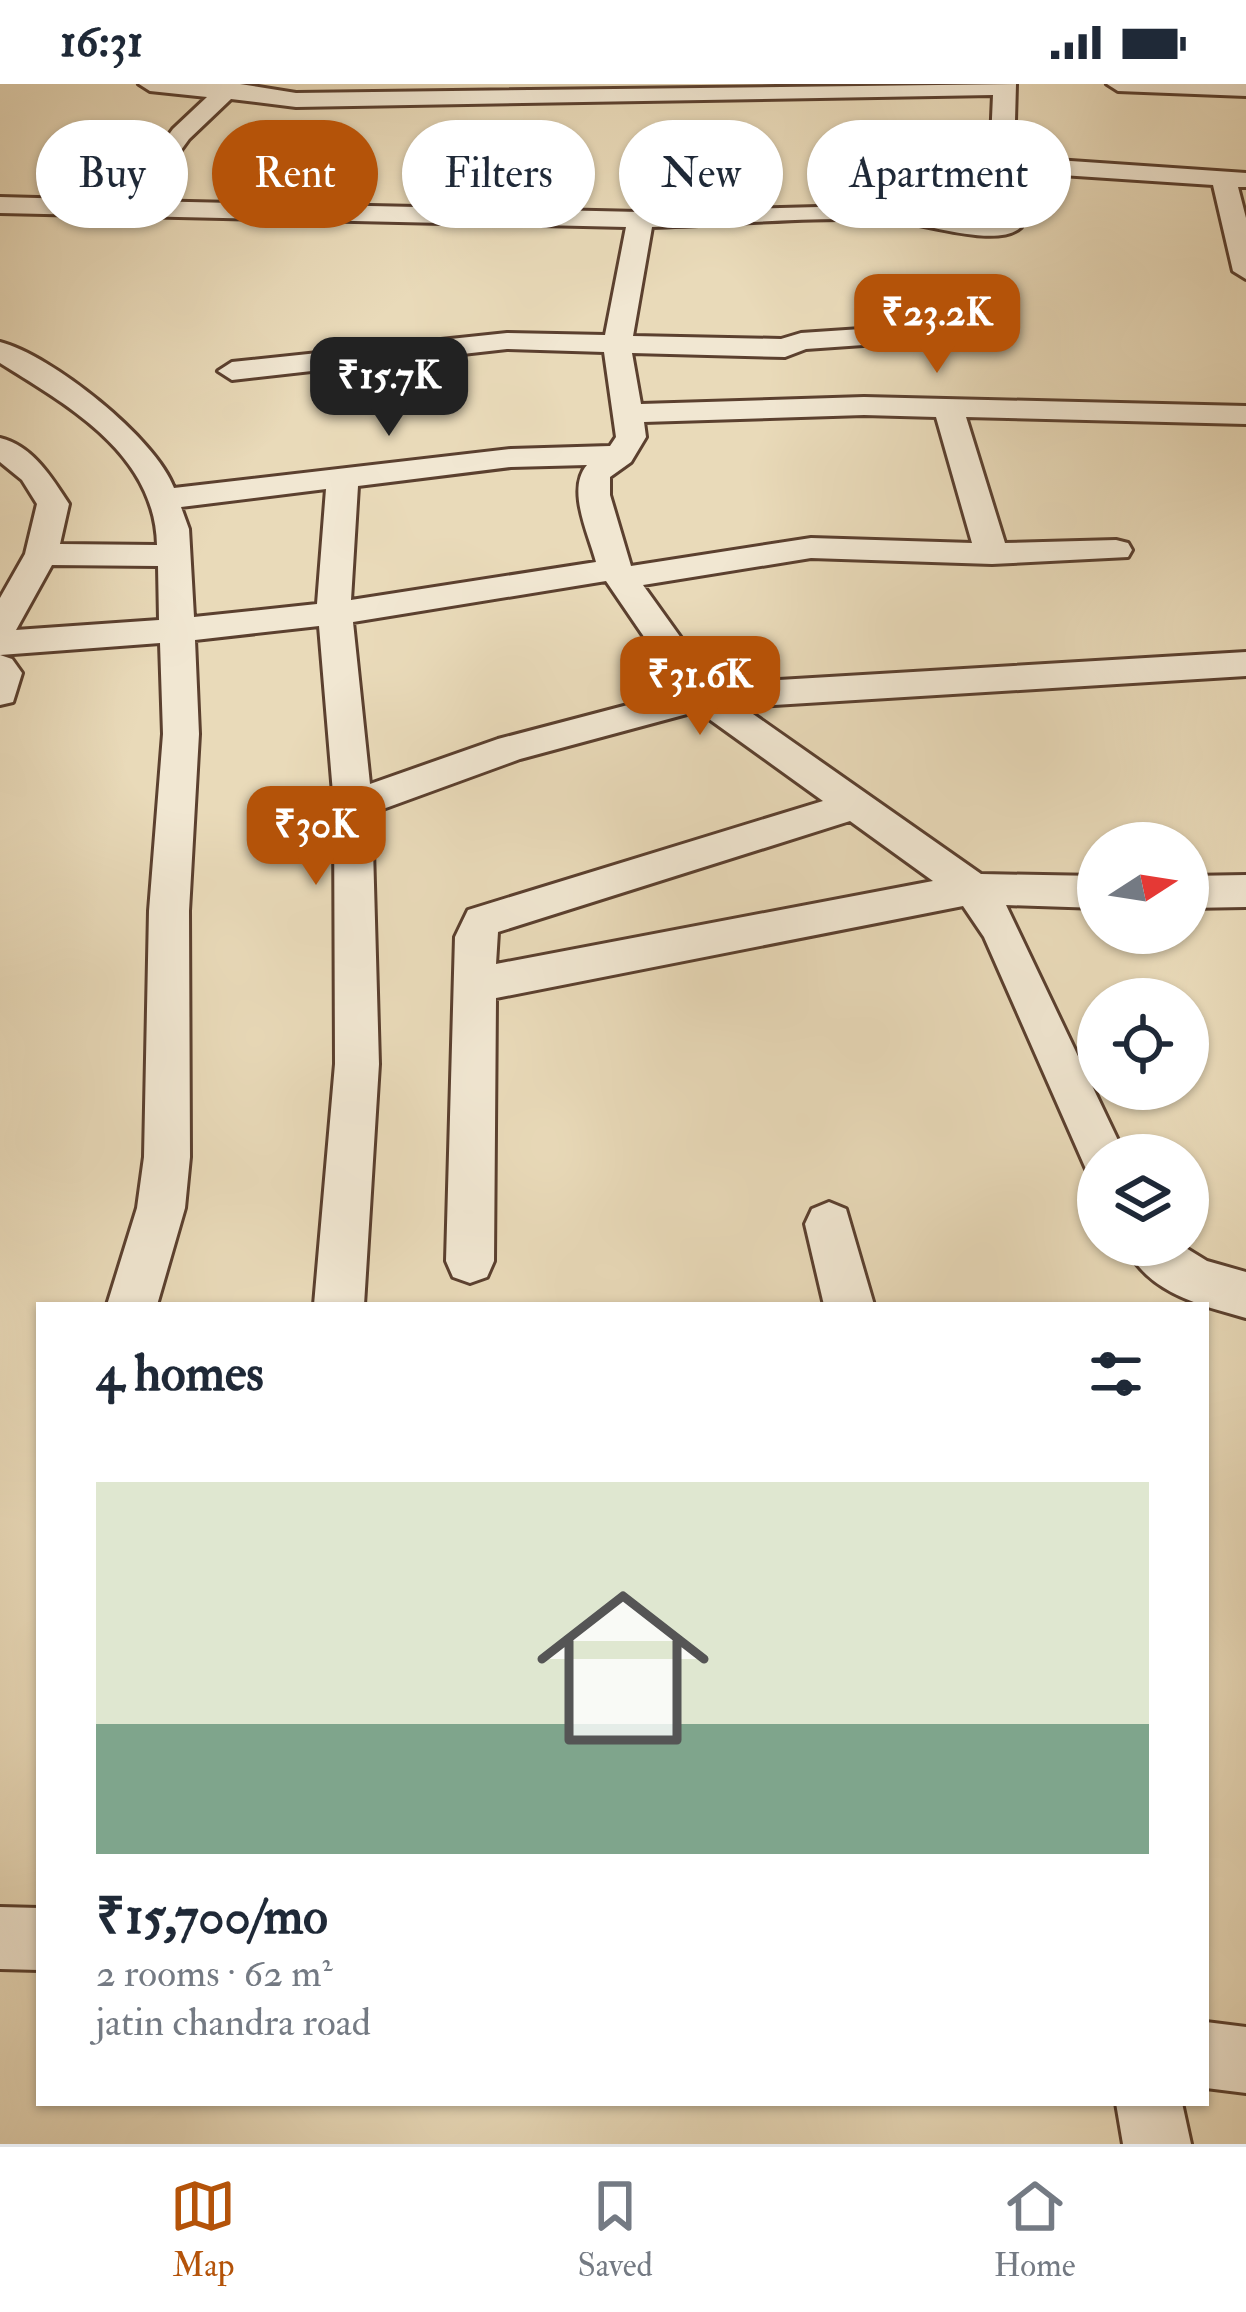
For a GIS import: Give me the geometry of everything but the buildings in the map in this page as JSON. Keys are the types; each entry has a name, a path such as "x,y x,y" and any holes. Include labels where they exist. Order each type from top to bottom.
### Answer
{"street":[{"path":"150,84 227,88 296,100 993,88 1003,84 1003,120"},
{"path":"1118,84 1246,89"},
{"path":"188,128 227,88"},
{"path":"1071,169 1235,180 1246,271"},
{"path":"0,206 36,206"},
{"path":"188,210 619,220"},
{"path":"638,228 616,346 631,436 620,454 595,474 594,495 618,573 704,697 974,889 1001,930 1093,1134"},
{"path":"232,370 508,341 785,348 801,341 906,334"},
{"path":"0,351 86,404 153,472 165,499 174,556 181,734 169,911 167,1157 161,1208 132,1302"},
{"path":"630,413 864,406 1246,415"},
{"path":"949,409 992,554"},
{"path":"0,447 48,489 53,504 41,554 0,628"},
{"path":"165,499 511,458 620,454"},
{"path":"339,1302 357,1064 353,805 334,603 343,478"},
{"path":"0,643 178,634 811,548 992,554 1117,550"},
{"path":"41,554 174,556"},
{"path":"353,805 511,748 704,697 1246,664"},
{"path":"0,667 4,673 0,693"},
{"path":"470,1261 476,937 482,921 856,805"},
{"path":"475,985 974,889 1077,891"},
{"path":"1209,892 1246,891"},
{"path":"829,1224 848,1302"},
{"path":"1171,1266 1199,1282 1246,1294"},
{"path":"0,1938 36,1940"},
{"path":"1209,2055 1246,2060"},
{"path":"1150,2106 1157,2144"}]}
